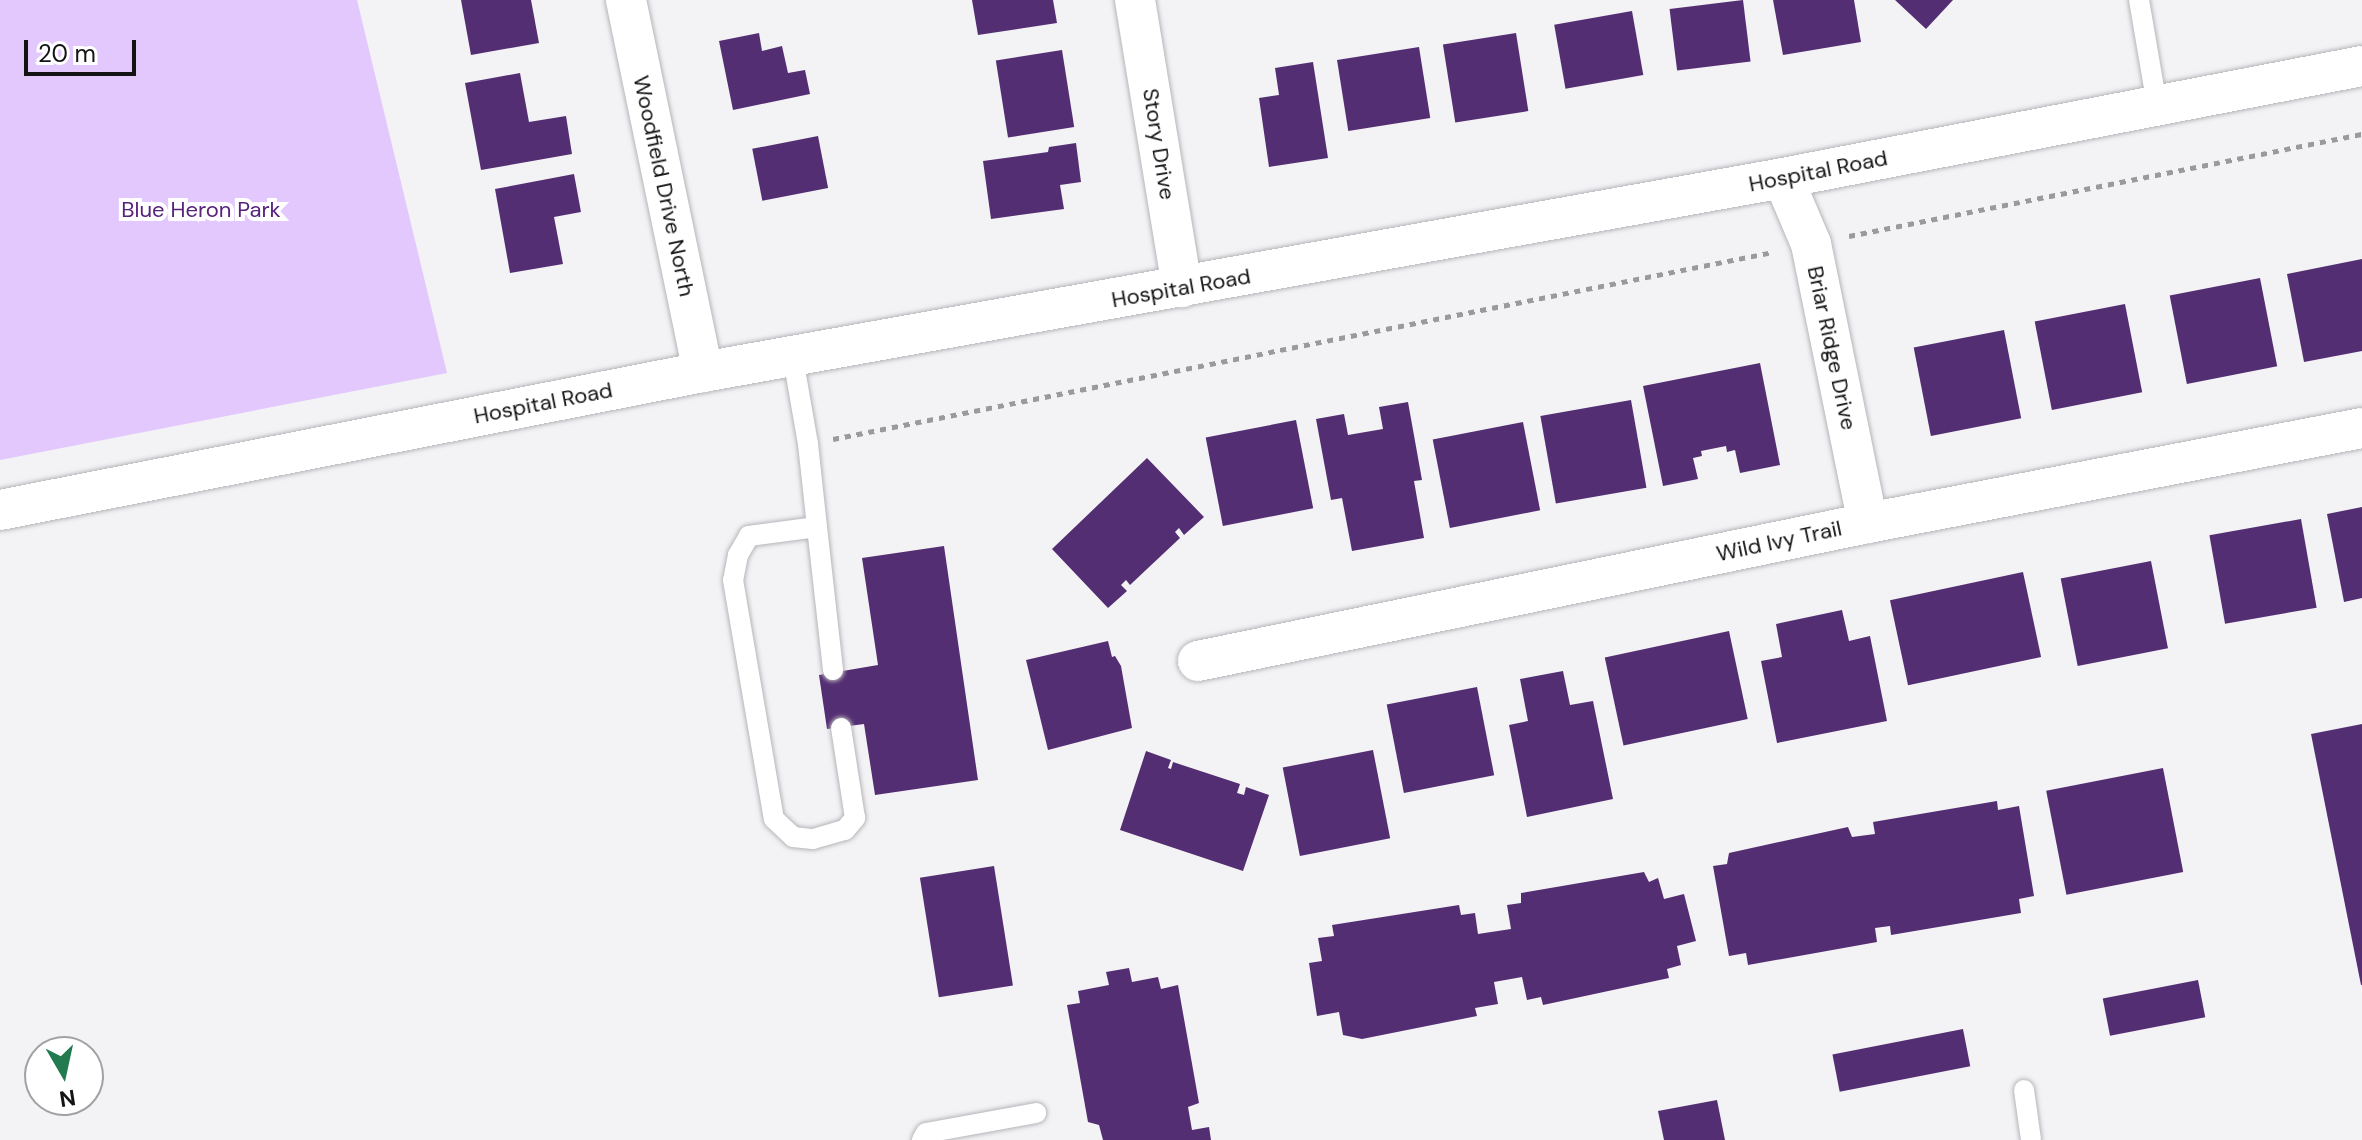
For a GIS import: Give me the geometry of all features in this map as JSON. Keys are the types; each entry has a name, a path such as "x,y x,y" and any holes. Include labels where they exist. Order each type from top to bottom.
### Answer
{"street":[{"name":"Woodfield Drive North","path":"626,0 703,372"},
{"name":"Story Drive","path":"1144,1 1182,287"},
{"name":"Hospital Road","path":"0,510 703,372 1783,178 2362,66"},
{"name":"Briar Ridge Drive","path":"1783,178 1811,244 1868,523"},
{"name":"Wild Ivy Trail","path":"1198,661 1868,523 2362,428"}],"lane":[{"path":"2139,0 2157,105"},
{"path":"793,358 808,444 833,670"},
{"path":"817,527 749,536 738,555 733,580 774,819 793,837 813,839 845,830 855,818 841,728"},
{"path":"2024,1090 2031,1140"},
{"path":"922,1140 926,1133 1036,1113"}],"path":[{"path":"808,444 2362,134"}],"green space":[{"name":"Blue Heron Park","path":"0,0 357,0 447,373 0,460"}],"building":[{"path":"461,0 531,0 539,43 471,55"},
{"path":"972,0 1053,0 1057,23 978,35"},
{"path":"1743,0 1751,62 1677,71 1670,9"},
{"path":"1773,0 1854,0 1861,42 1783,55"},
{"path":"1895,0 1953,0 1926,29"},
{"path":"1632,11 1643,75 1565,89 1554,25"},
{"path":"759,33 762,51 782,46 788,73 805,70 810,94 733,110 719,41"},
{"path":"1516,33 1528,111 1455,123 1443,45"},
{"path":"1419,47 1430,118 1348,131 1337,60"},
{"path":"1062,50 1074,127 1008,138 996,60"},
{"path":"1313,62 1328,158 1269,167 1259,98 1279,95 1275,68"},
{"path":"520,73 529,122 566,116 572,154 481,170 465,83"},
{"path":"818,136 828,188 762,201 752,149"},
{"path":"1076,143 1081,182 1060,185 1064,209 991,219 983,161 1048,152 1049,147"},
{"path":"574,174 581,212 554,217 563,264 510,273 495,189"},
{"path":"2362,259 2362,351 2304,362 2287,274"},
{"path":"2260,278 2277,366 2187,384 2170,296"},
{"path":"2125,304 2142,392 2052,410 2035,322"},
{"path":"2004,330 2021,418 1931,436 1914,348"},
{"path":"1760,363 1780,465 1740,473 1735,450 1727,452 1726,446 1701,451 1702,456 1693,458 1698,479 1663,486 1643,386"},
{"path":"1631,400 1646,488 1556,504 1540,416"},
{"path":"1408,402 1422,480 1414,481 1424,538 1352,551 1342,498 1331,500 1316,419 1344,414 1348,435 1383,429 1379,407"},
{"path":"1296,420 1313,508 1223,526 1206,438"},
{"path":"1523,422 1540,510 1450,528 1433,440"},
{"path":"1147,458 1204,517 1184,535 1179,528 1175,532 1180,538 1130,585 1126,580 1121,585 1127,591 1108,608 1052,549"},
{"path":"2362,507 2362,598 2344,602 2327,514"},
{"path":"2301,519 2317,608 2225,624 2209,535"},
{"path":"944,546 978,780 875,795 864,724 827,729 819,675 878,665 862,558"},
{"path":"2151,561 2168,648 2078,666 2061,579"},
{"path":"2023,572 2041,657 1908,685 1890,600"},
{"path":"1842,610 1849,641 1870,636 1887,721 1777,743 1761,661 1782,657 1776,624"},
{"path":"1729,631 1748,719 1623,745 1605,657"},
{"path":"1108,641 1112,657 1115,656 1121,666 1132,728 1048,750 1026,660"},
{"path":"1563,671 1570,705 1593,701 1613,799 1527,817 1509,725 1528,721 1520,679"},
{"path":"1477,687 1494,775 1404,793 1387,705"},
{"path":"2362,724 2362,985 2361,985 2311,734"},
{"path":"1373,750 1390,838 1300,856 1283,768"},
{"path":"1146,751 1171,760 1168,768 1171,769 1173,762 1240,784 1237,793 1244,795 1246,787 1269,795 1243,871 1120,830"},
{"path":"2163,768 2183,872 2066,895 2046,791"},
{"path":"1997,801 1998,810 2019,806 2034,896 2019,899 2021,913 1891,935 1890,926 1875,928 1877,942 1748,965 1746,953 1729,956 1713,866 1727,864 1729,853 1848,827 1852,837 1875,834 1873,822"},
{"path":"994,866 1013,986 939,997 920,878"},
{"path":"1644,872 1649,882 1658,878 1664,899 1684,894 1696,941 1677,946 1681,965 1667,969 1669,978 1543,1005 1541,997 1527,1000 1522,977 1494,982 1498,1004 1475,1008 1477,1016 1362,1039 1343,1035 1339,1012 1317,1016 1309,963 1322,961 1318,938 1334,936 1332,925 1459,905 1461,915 1475,913 1478,934 1511,929 1507,905 1521,903 1521,893"},
{"path":"1129,968 1132,982 1158,977 1161,989 1178,985 1199,1103 1188,1107 1192,1130 1209,1127 1211,1140 1103,1140 1099,1125 1088,1122 1067,1005 1080,1003 1078,991 1109,985 1106,972"},
{"path":"2198,980 2205,1017 2110,1036 2103,999"},
{"path":"1963,1029 1970,1066 1840,1092 1832,1054"},
{"path":"1717,1100 1725,1140 1664,1140 1658,1111"}]}
